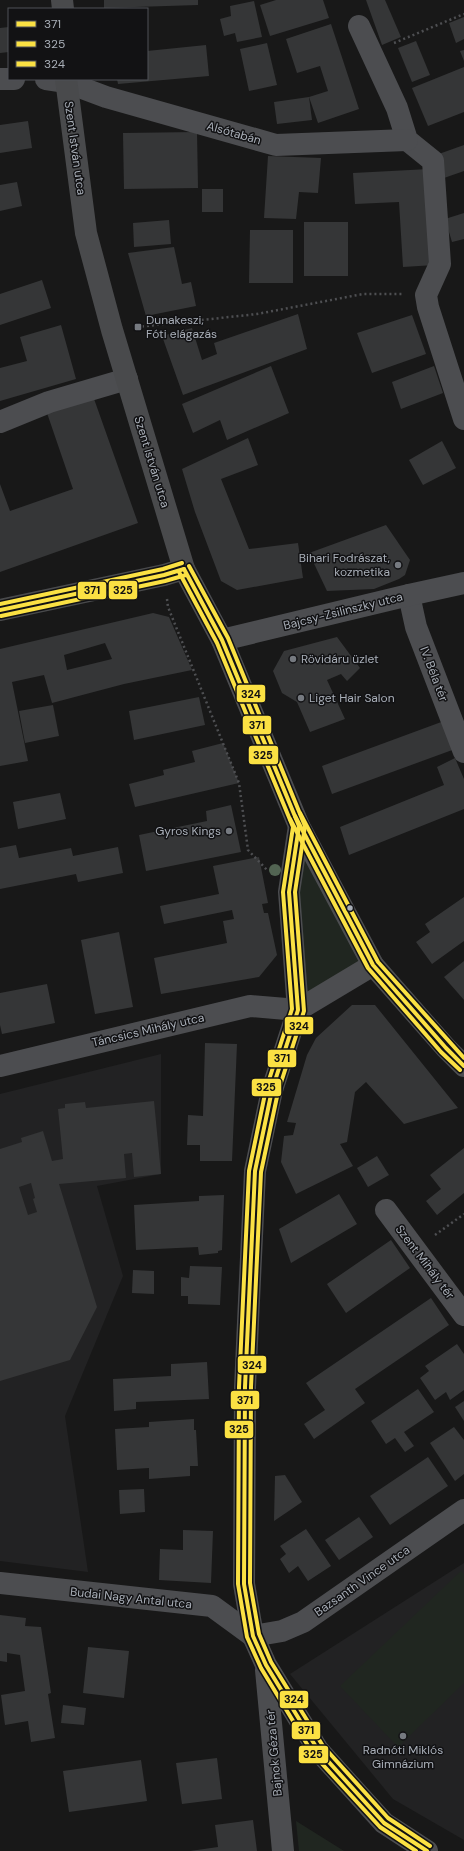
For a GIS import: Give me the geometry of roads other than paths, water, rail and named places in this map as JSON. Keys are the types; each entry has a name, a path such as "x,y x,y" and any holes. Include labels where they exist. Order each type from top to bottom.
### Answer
{"main road":[{"name":"Szent István utca","path":"60,80 86,233 127,379 174,572"},
{"path":"0,610 174,572"}],"street":[{"path":"360,26 397,108 407,140 433,161 440,264 426,294 428,307 464,419"},
{"name":"Alsótabán","path":"60,80 106,97 276,145 407,140"},
{"path":"0,422 49,402 127,379"},
{"name":"Szent István utca","path":"174,572 222,640 300,826 373,965 446,1048 464,1066"},
{"name":"Bajcsy-Zsilinszky utca","path":"222,640 464,583"},
{"name":"IV. Béla tér","path":"409,595 416,628 464,752"},
{"path":"266,1665 253,1636 244,1576 245,1387 255,1171 272,1090 298,1010 289,892 300,826"},
{"path":"298,1010 373,965"},
{"name":"Táncsics Mihály utca","path":"0,1066 250,1006 298,1010"},
{"name":"Szent Mihály tér","path":"386,1210 464,1315"},
{"name":"Bazsanth Vince utca","path":"253,1636 282,1631 302,1622 464,1510"},
{"name":"Budai Nagy Antal utca","path":"0,1584 212,1606 253,1636"},
{"name":"Bajnok Géza tér","path":"266,1665 283,1851"},
{"name":"Bajnok Géza tér","path":"266,1665 318,1750 384,1822 427,1851"}],"place":[{"name":"Dunakeszi, Fóti elágazás","path":"138,327"},
{"name":"Bihari Fodrászat, kozmetika","path":"398,565"},
{"name":"Rövidáru üzlet","path":"293,659"},
{"name":"Liget Hair Salon","path":"301,698"},
{"name":"Gyros Kings","path":"229,831"},
{"name":"Radnóti Miklós Gimnázium","path":"403,1736"}]}
